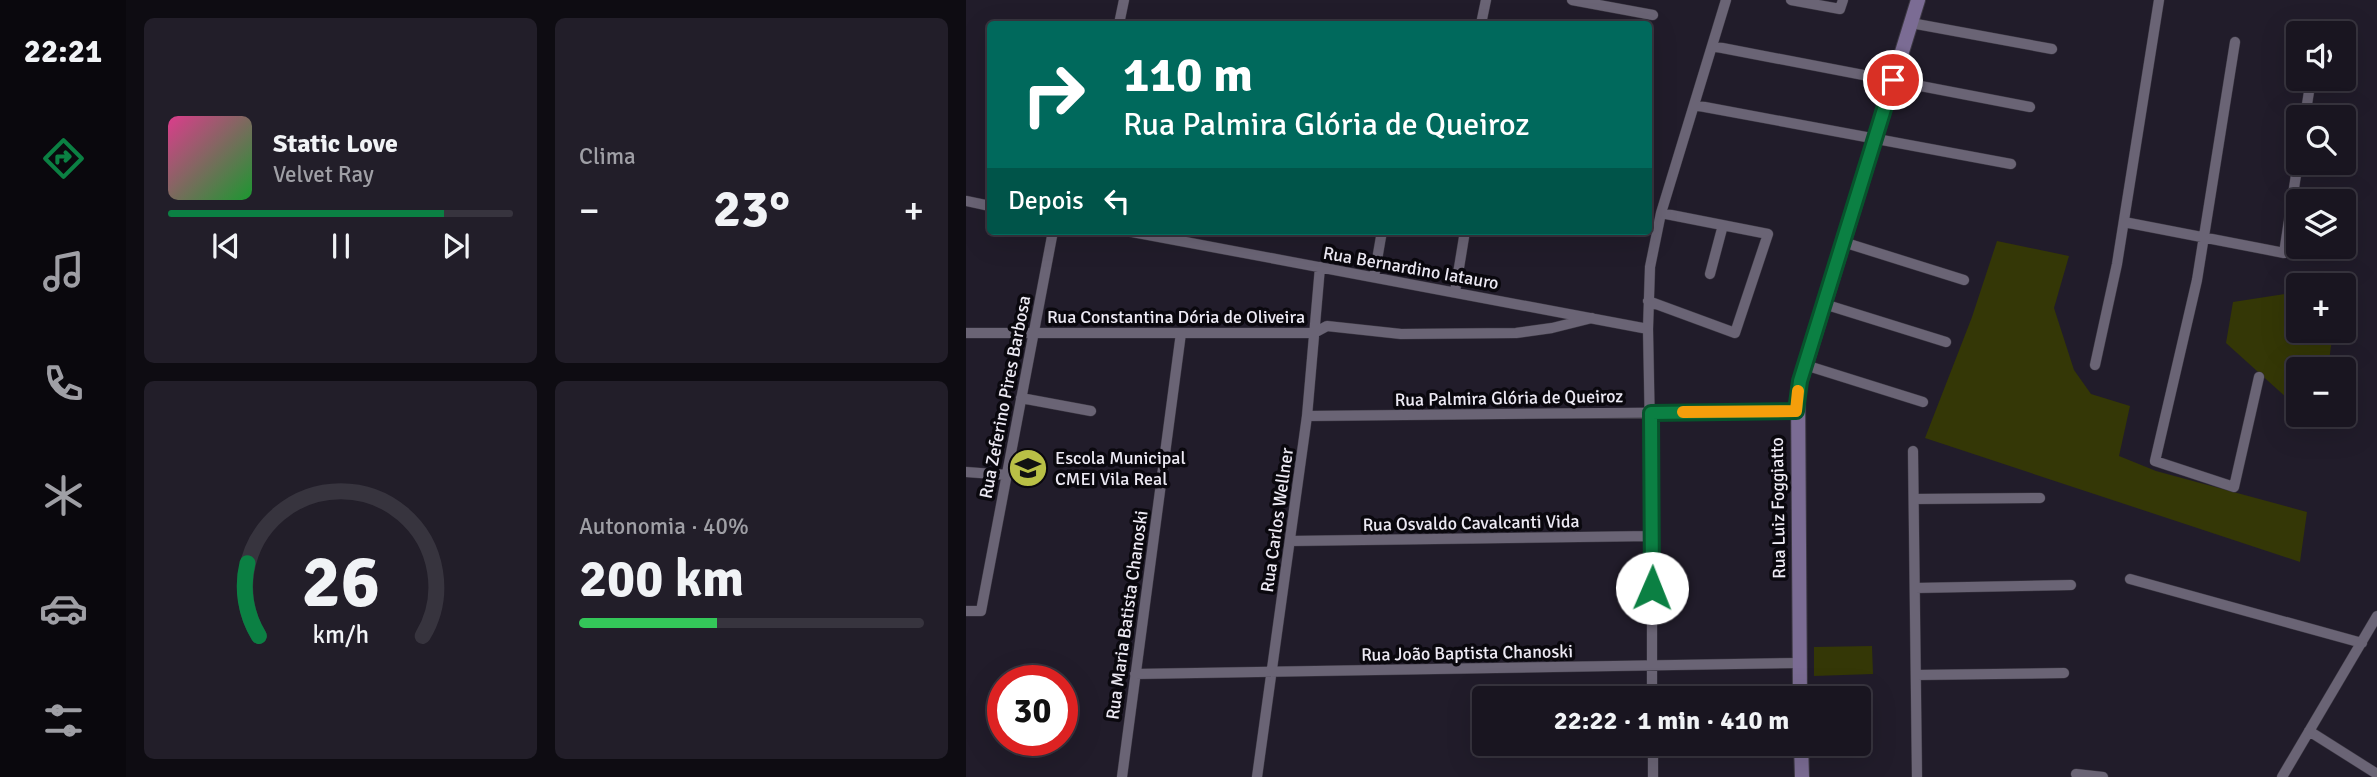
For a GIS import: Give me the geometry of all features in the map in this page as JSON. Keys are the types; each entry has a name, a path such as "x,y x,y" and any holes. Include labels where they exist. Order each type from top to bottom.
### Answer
{"street":[{"path":"1120,21 1124,0"},
{"path":"1482,21 1486,0"},
{"path":"1572,0 1653,15"},
{"path":"1651,686 1652,536 1648,301 1653,247 1726,0"},
{"path":"1791,0 1840,9 1843,0"},
{"name":"Rua Luiz Foggiatto","path":"1800,686 1796,411 1798,390 1918,0"},
{"path":"2095,365 2118,264 2159,0"},
{"path":"1911,23 2052,49"},
{"path":"2235,42 2197,281 2155,461 2234,487 2259,377"},
{"path":"1712,46 2030,107"},
{"path":"1694,105 2011,164"},
{"path":"2124,222 2284,253 2296,175"},
{"path":"966,201 987,205"},
{"path":"1648,301 1735,333 1768,233 1661,213"},
{"path":"1710,274 1723,225"},
{"name":"Rua Zeferino Pires Barbosa","path":"966,611 981,611 1052,235"},
{"name":"Rua Bernardino Iatauro","path":"1148,235 1648,329"},
{"path":"1374,277 1381,235"},
{"path":"1455,292 1464,235"},
{"path":"1843,242 1964,280"},
{"name":"Rua Carlos Wellner","path":"1257,777 1307,416 1320,267"},
{"path":"1824,304 1946,342"},
{"name":"Rua Constantina Dória de Oliveira","path":"966,333 1314,333 1327,326 1401,334 1516,333 1543,330 1592,318"},
{"name":"Rua Maria Batista Chanoski","path":"1122,777 1181,333"},
{"path":"1805,365 1923,402"},
{"path":"1021,398 1091,411"},
{"name":"Rua Palmira Glória de Queiroz","path":"1307,416 1796,411"},
{"path":"1913,451 1917,777"},
{"path":"966,472 1007,475"},
{"path":"1914,499 2040,498"},
{"name":"Rua Osvaldo Cavalcanti Vida","path":"1290,541 1652,536"},
{"path":"2130,579 2362,642"},
{"path":"1915,588 2071,585"},
{"path":"2282,777 2377,616"},
{"name":"Rua João Baptista Chanoski","path":"1135,674 1800,663"},
{"path":"1916,675 2064,673"},
{"path":"2309,731 2377,774"},
{"path":"1653,756 1653,777"},
{"path":"1801,756 1802,777"},
{"path":"2076,774 2103,777"}],"shaded area":[{"path":"1997,241 2069,256 2054,308 2074,370 2091,394 2130,406 2119,456 2156,471 2307,512 2300,562 1925,438 1972,317"},
{"path":"2286,294 2286,343 2331,343 2330,357 2286,357 2286,397 2226,343 2233,302"},
{"path":"1872,646 1873,674 1814,676 1814,647"}],"slow traffic":[{"path":"1683,412 1796,411 1798,391"}],"place":[{"name":"Escola Municipal CMEI Vila Real","path":"1028,468"}],"route":[{"path":"1652,588 1651,413 1796,411 1800,381 1893,80"}]}
